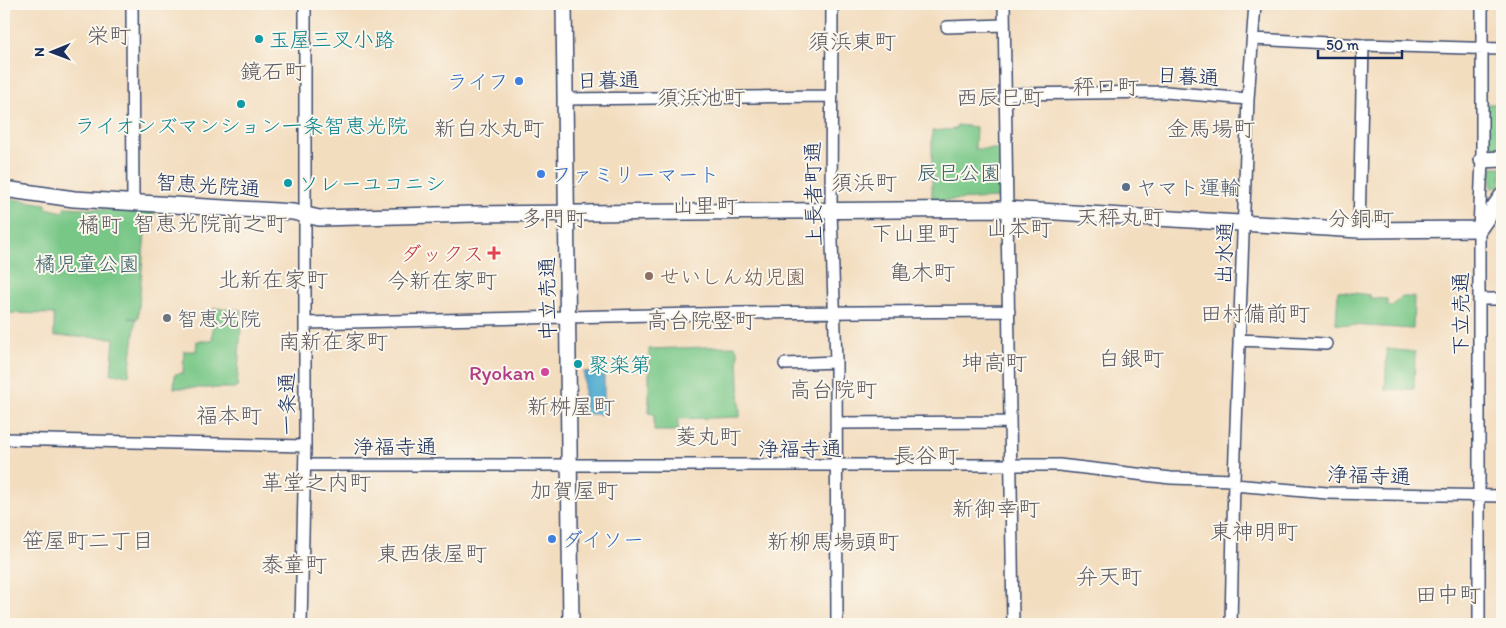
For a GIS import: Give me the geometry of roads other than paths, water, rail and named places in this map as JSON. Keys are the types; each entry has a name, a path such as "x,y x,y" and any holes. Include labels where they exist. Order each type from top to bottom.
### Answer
{"street":[{"path":"132,4 132,201"},
{"name":"一条通","path":"301,624 305,465 305,4"},
{"name":"中立売通","path":"564,4 571,624"},
{"name":"上長者町通","path":"832,4 831,212 836,362 836,624"},
{"path":"1004,4 1012,624"},
{"name":"出水通","path":"1231,624 1234,482 1248,99 1255,4"},
{"name":"下立売通","path":"1479,624 1478,229 1482,160 1482,4"},
{"path":"947,26 1004,25"},
{"path":"1252,39 1363,46 1502,49"},
{"path":"1359,230 1363,46"},
{"name":"日暮通","path":"1005,94 1165,92 1248,99"},
{"name":"日暮通","path":"565,99 832,96"},
{"path":"1482,160 1502,159"},
{"name":"智恵光院通","path":"4,189 74,199 293,212 319,218 1007,209 1359,230 1478,229"},
{"path":"1478,229 1502,196"},
{"path":"1479,299 1502,299"},
{"path":"305,323 569,316 1009,311"},
{"path":"1239,340 1326,344"},
{"path":"785,364 836,362"},
{"path":"836,423 1010,422"},
{"path":"4,439 305,446"},
{"name":"浄福寺通","path":"305,465 1059,465 1171,478 1234,482 1327,494 1502,496"}],"water":[{"path":"604,371 604,414 584,414 584,372"}],"place":[{"name":"玉屋三叉小路","path":"259,39"},
{"name":"ライフ","path":"519,81"},
{"name":"ライオンズマンション一条智恵光院","path":"241,104"},
{"name":"ファミリーマート","path":"541,174"},
{"name":"ソレーユコニシ","path":"288,183"},
{"name":"ヤマト運輸","path":"1126,187"},
{"name":"ダックス","path":"494,253"},
{"name":"せいしん幼児園","path":"649,276"},
{"name":"智恵光院","path":"167,318"},
{"name":"聚楽第","path":"578,364"},
{"name":"Ryokan","path":"545,372"},
{"name":"ダイソー","path":"552,539"}],"district":[{"name":"栄町","path":"109,35"},
{"name":"須浜東町","path":"852,41"},
{"name":"鏡石町","path":"273,71"},
{"name":"秤口町","path":"1106,86"},
{"name":"須浜池町","path":"701,97"},
{"name":"西辰巳町","path":"1000,97"},
{"name":"新白水丸町","path":"489,128"},
{"name":"金馬場町","path":"1211,128"},
{"name":"須浜町","path":"864,182"},
{"name":"山里町","path":"705,205"},
{"name":"天秤丸町","path":"1120,217"},
{"name":"多門町","path":"554,218"},
{"name":"分銅町","path":"1361,218"},
{"name":"智恵光院前之町","path":"210,223"},
{"name":"橘町","path":"100,224"},
{"name":"山本町","path":"1019,228"},
{"name":"下山里町","path":"915,233"},
{"name":"亀木町","path":"922,272"},
{"name":"北新在家町","path":"273,279"},
{"name":"今新在家町","path":"442,280"},
{"name":"田村備前町","path":"1255,313"},
{"name":"高台院竪町","path":"701,320"},
{"name":"南新在家町","path":"333,341"},
{"name":"白銀町","path":"1131,358"},
{"name":"坤高町","path":"994,362"},
{"name":"高台院町","path":"833,389"},
{"name":"新桝屋町","path":"571,406"},
{"name":"福本町","path":"229,415"},
{"name":"菱丸町","path":"708,436"},
{"name":"長谷町","path":"926,455"},
{"name":"革堂之内町","path":"316,482"},
{"name":"加賀屋町","path":"574,490"},
{"name":"新御幸町","path":"996,508"},
{"name":"東神明町","path":"1254,531"},
{"name":"笹屋町二丁目","path":"88,540"},
{"name":"新柳馬場頭町","path":"833,541"},
{"name":"東西俵屋町","path":"432,553"},
{"name":"泰童町","path":"294,564"},
{"name":"弁天町","path":"1109,576"},
{"name":"田中町","path":"1448,594"}],"park label":[{"name":"辰巳公園","path":"959,172"},
{"name":"橘児童公園","path":"87,263"}]}
